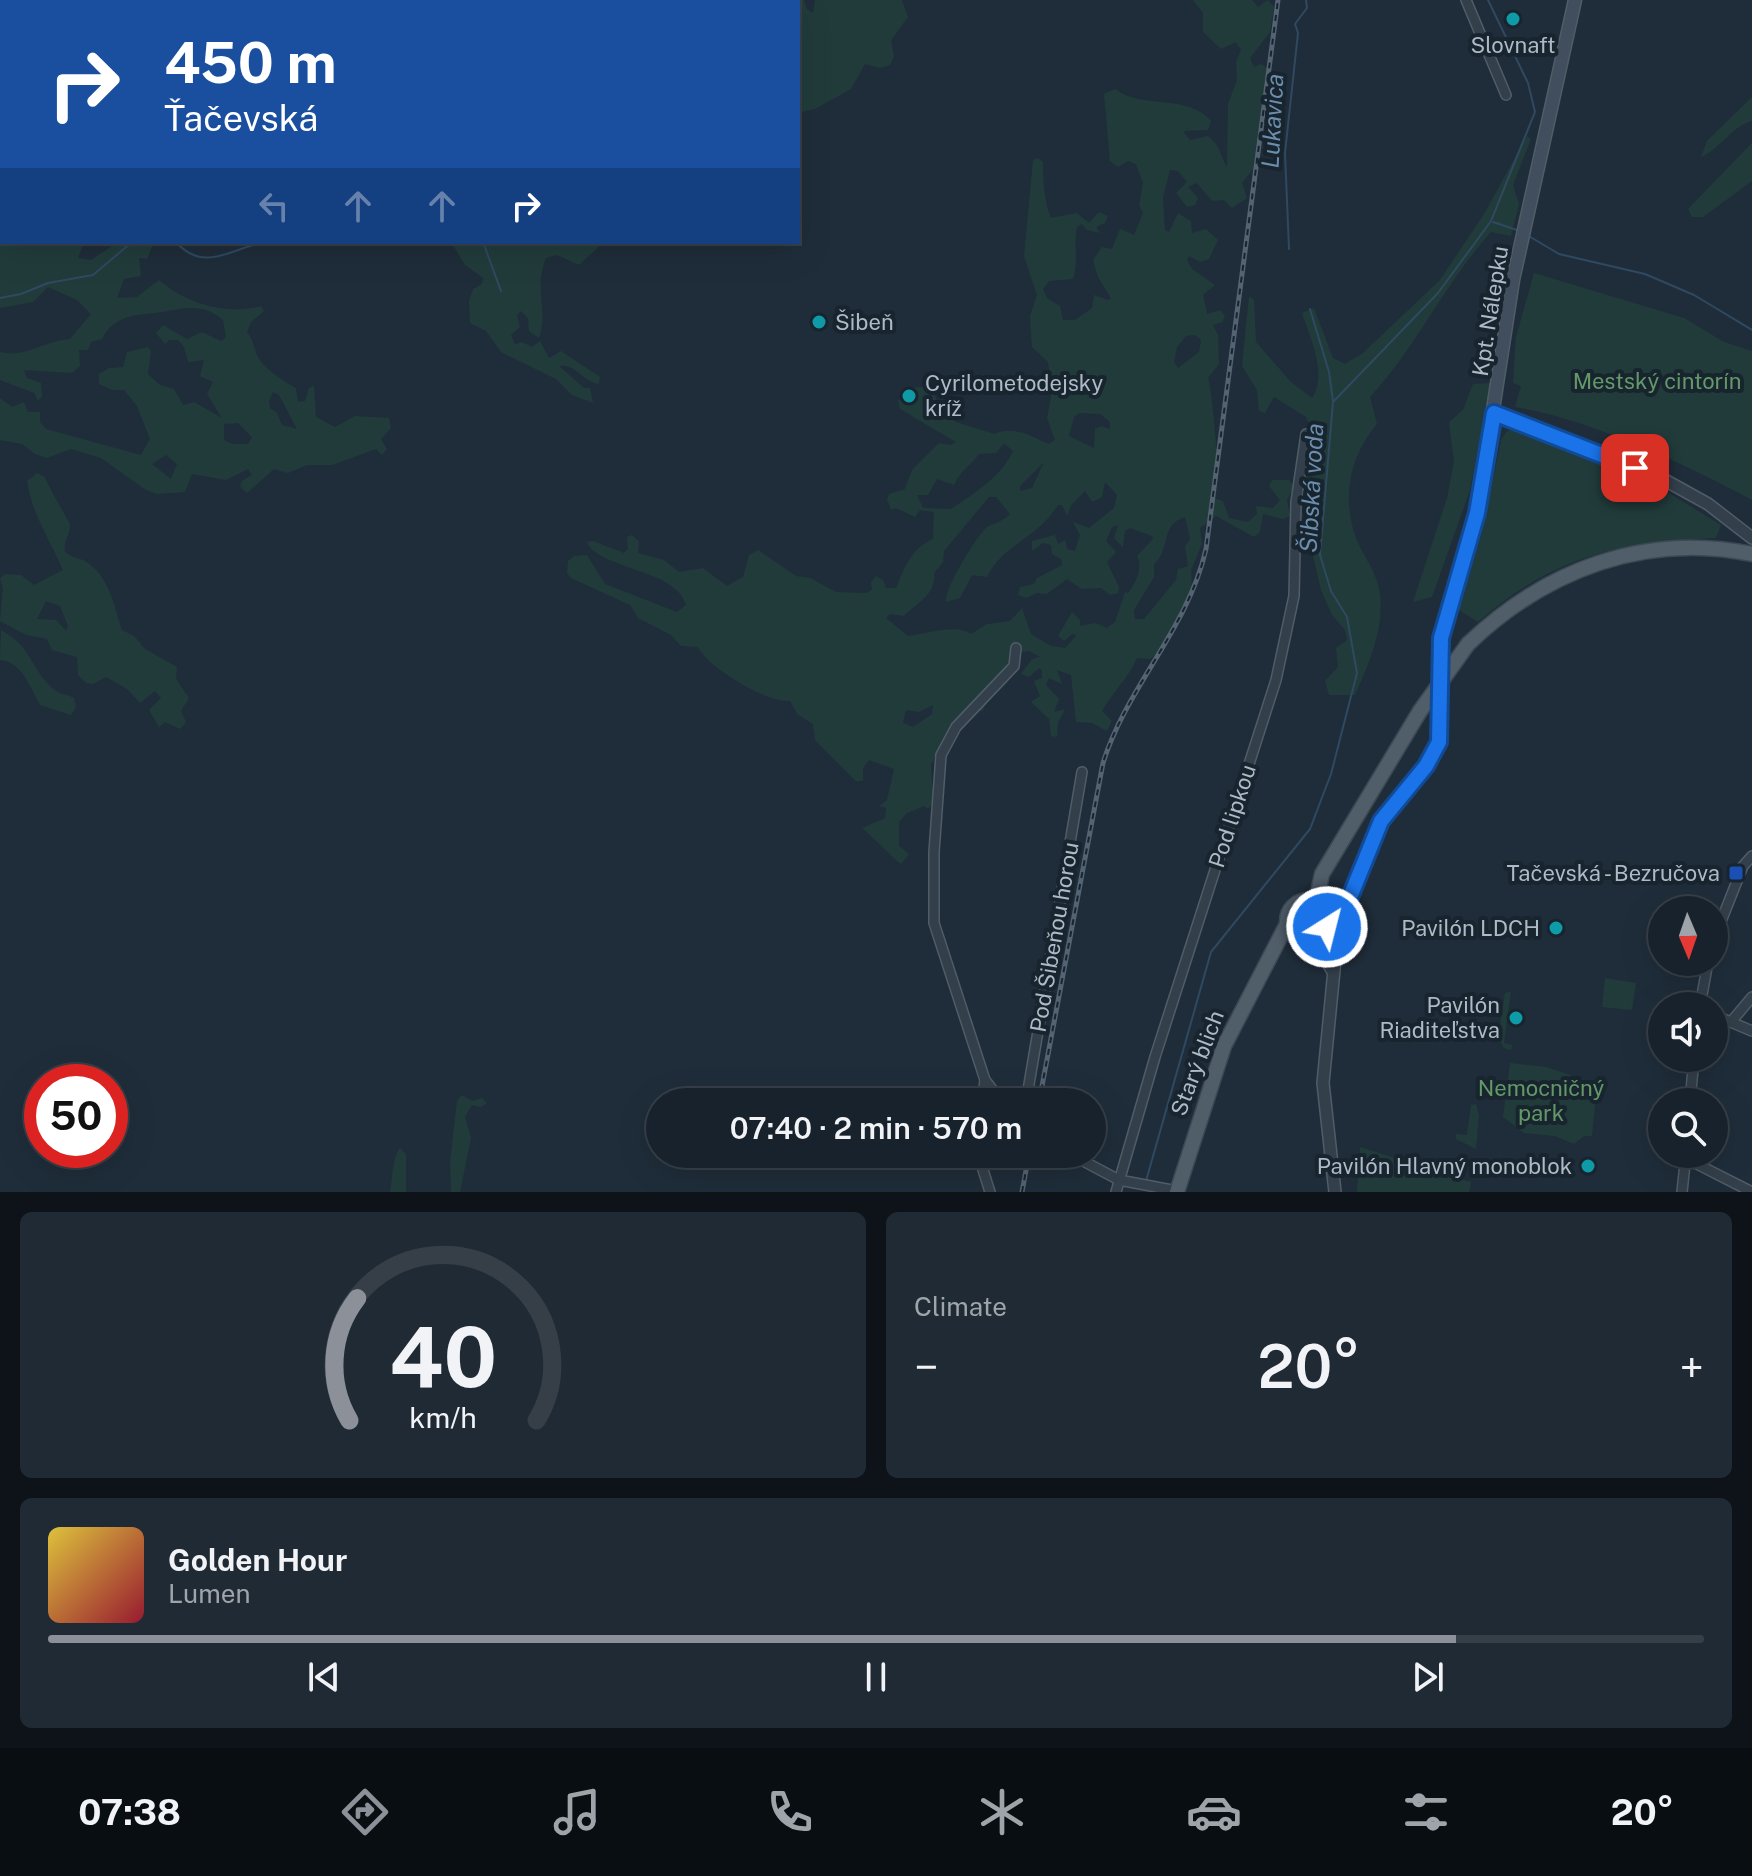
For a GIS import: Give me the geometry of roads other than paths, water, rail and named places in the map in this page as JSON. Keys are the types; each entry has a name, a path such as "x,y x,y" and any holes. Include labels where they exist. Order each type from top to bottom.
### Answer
{"main road":[{"name":"Kpt. Nálepku","path":"1323,933 1348,902 1381,821 1426,766 1439,742 1442,712 1440,656 1446,618 1477,513 1520,248 1575,0"},
{"path":"1287,924 1299,940 1323,933 1314,904 1322,874 1420,711 1468,644 1513,604 1538,588 1609,558 1680,547 1752,554"},
{"path":"1314,904 1343,902 1352,890"},
{"name":"Starý blich","path":"1177,1192 1224,1046 1248,994 1273,956 1292,907 1314,904"},
{"name":"Starý blich","path":"1273,956 1299,940"}],"street":[{"path":"1466,0 1506,95"},
{"path":"1494,413 1661,478 1708,504 1752,538"},
{"name":"Pod lipkou","path":"1116,1192 1276,680 1293,605 1296,502 1306,434"},
{"path":"991,1088 985,1080 934,923 934,852 941,755 956,727 1014,666 1016,648"},
{"name":"Pod Šibeňou horou","path":"1028,1088 1082,772"},
{"path":"1728,904 1743,866 1752,856"},
{"path":"1323,933 1334,974 1323,1083 1335,1192"},
{"path":"1731,1022 1752,997"},
{"path":"1728,1021 1752,1031"},
{"path":"984,1088 985,1080"},
{"path":"982,1168 990,1192"},
{"path":"1096,1168 1119,1180 1177,1192"},
{"path":"1682,1192 1685,1168"},
{"path":"1708,1168 1752,1192"}],"waterway":[{"name":"Lukavica","path":"1289,249 1285,153 1298,33 1295,24 1307,8 1306,0"},
{"name":"Šibská voda","path":"1146,1181 1211,952 1310,829 1331,774 1357,673 1347,617 1331,591 1320,555 1333,402 1438,293 1491,221 1535,112 1528,83 1488,0"},
{"path":"1493,222 1517,230"},
{"path":"1527,235 1559,254 1645,274 1694,295 1752,330"},
{"path":"0,298 21,294 48,283 93,275 130,244"},
{"path":"178,244 187,252 209,258 259,244"},
{"path":"484,244 501,291"},
{"name":"Lukavica","path":"1310,309 1329,372 1333,401"}],"railway":[{"path":"1042,1088 1103,763 1127,708 1186,605 1206,549 1278,0"},
{"path":"1022,1192 1026,1168"}],"place":[{"name":"Slovnaft","path":"1513,19"},
{"name":"Šibeň","path":"819,322"},
{"name":"Cyrilometodejsky kríž","path":"909,396"},
{"name":"Tačevská - Bezručova","path":"1736,873"},
{"name":"Pavilón LDCH","path":"1556,928"},
{"name":"Pavilón Riaditeľstva","path":"1516,1018"},
{"name":"Pavilón Hlavný monoblok","path":"1588,1166"}],"park label":[{"name":"Mestský cintorín","path":"1657,381"},
{"name":"Nemocničný park","path":"1541,1100"}]}
